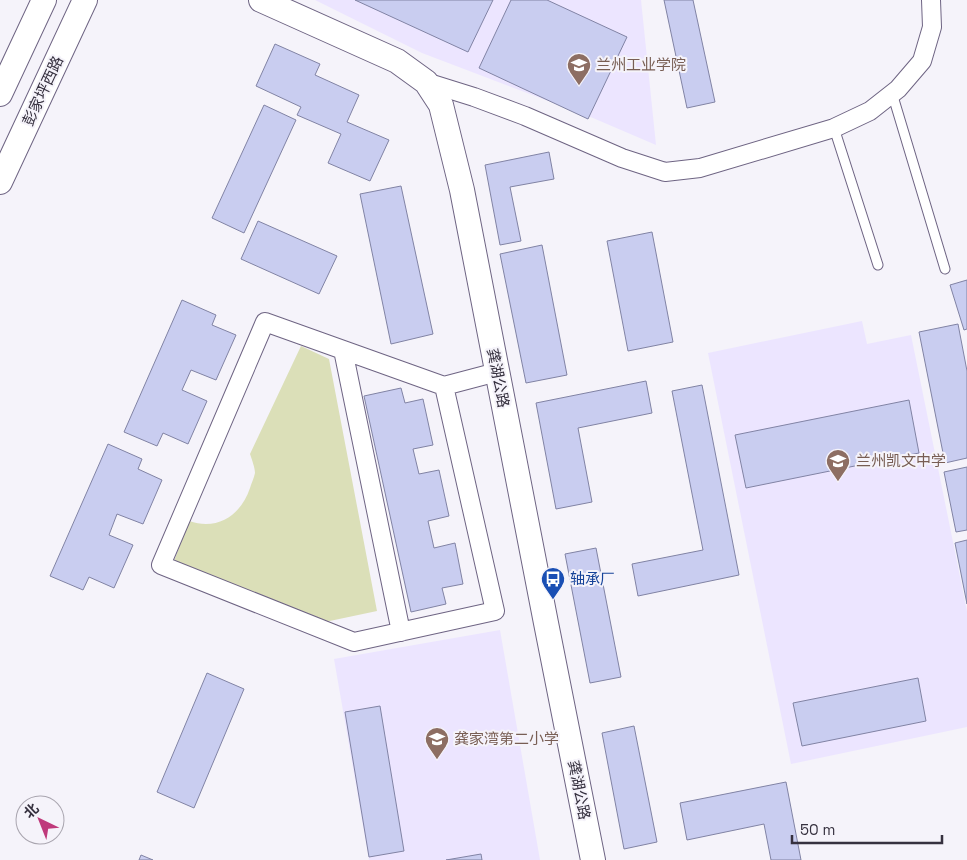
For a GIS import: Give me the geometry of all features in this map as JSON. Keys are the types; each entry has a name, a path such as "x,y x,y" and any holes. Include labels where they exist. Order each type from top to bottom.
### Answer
{"main road":[{"path":"0,94 44,0"},
{"name":"彭家坪西路","path":"0,182 85,0"},
{"name":"龚湖公路","path":"261,0 396,61 426,82 441,105 462,190 594,860"}],"street":[{"path":"426,82 525,116 622,158 665,172 700,168 834,128 870,111 898,88 922,61 932,27 931,0"},
{"path":"444,386 495,611 354,642 161,564 265,322 444,386 497,372"},
{"path":"343,350 401,632"}],"lane":[{"path":"892,93 945,269"},
{"path":"834,128 878,265"}],"shaded area":[{"name":"兰州工业学院","path":"315,0 641,0 656,145 593,118 422,53"},
{"name":"兰州凯文中学","path":"862,321 867,344 911,335 967,611 967,727 791,764 708,353"},
{"name":"龚家湾第二小学","path":"500,630 540,860 369,860 334,659"}],"green space":[{"path":"301,346 329,359 377,611 325,622 174,561 189,521 200,524 219,522 234,513 246,498 255,473 250,454"}],"building":[{"path":"355,0 493,0 468,52"},
{"path":"511,0 547,0 627,37 588,119 479,68"},
{"path":"664,0 693,0 715,102 687,108"},
{"path":"275,44 320,64 315,75 359,95 347,122 389,140 370,181 328,163 341,134 297,115 301,107 256,86"},
{"path":"264,105 296,120 244,233 212,218"},
{"path":"549,152 554,179 510,187 521,241 500,245 485,165"},
{"path":"401,186 433,334 391,344 360,194"},
{"path":"258,221 337,256 319,294 241,259"},
{"path":"652,232 673,342 628,351 607,241"},
{"path":"542,245 567,375 526,383 500,254"},
{"path":"967,280 967,329 964,330 950,285"},
{"path":"182,300 216,315 212,325 236,335 216,380 191,370 182,390 207,401 188,444 163,433 157,446 124,432"},
{"path":"958,324 967,371 967,458 945,463 919,332"},
{"path":"646,381 652,413 578,428 592,502 556,509 536,403"},
{"path":"702,385 739,575 638,596 632,564 703,550 672,391"},
{"path":"401,388 405,403 423,399 433,445 413,449 419,474 439,470 449,516 428,521 434,548 455,543 463,584 442,588 446,604 411,612 364,396"},
{"path":"909,400 919,453 746,488 735,435"},
{"path":"108,444 142,459 138,469 162,480 143,524 117,514 109,535 133,545 114,588 89,577 83,590 50,576"},
{"path":"967,467 967,530 956,532 944,472"},
{"path":"967,540 967,604 955,543"},
{"path":"596,548 621,677 590,683 565,554"},
{"path":"207,673 244,689 194,808 157,792"},
{"path":"918,678 926,721 802,746 793,703"},
{"path":"380,706 404,851 369,857 345,712"},
{"path":"634,726 657,842 624,849 602,733"},
{"path":"786,782 801,860 771,860 764,824 687,840 680,803"},
{"path":"481,854 482,860 446,860"},
{"path":"141,855 153,860 139,860"}],"place":[{"name":"兰州工业学院","path":"579,86"},
{"name":"兰州凯文中学","path":"838,482"},
{"name":"轴承厂","path":"553,600"},
{"name":"龚家湾第二小学","path":"437,760"}]}
